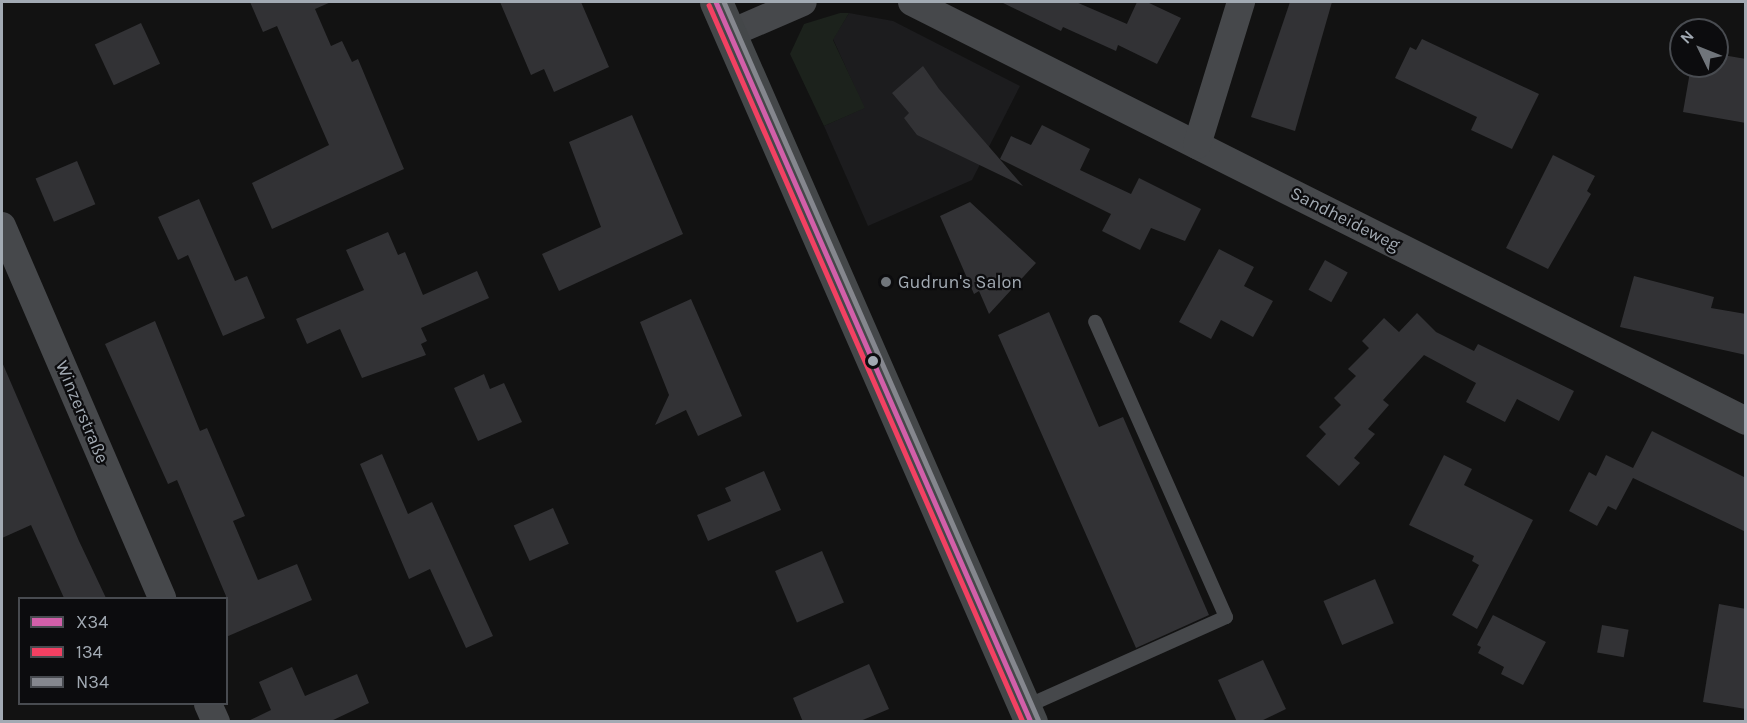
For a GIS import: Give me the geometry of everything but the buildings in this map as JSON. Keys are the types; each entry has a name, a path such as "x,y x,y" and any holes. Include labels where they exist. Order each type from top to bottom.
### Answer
{"main road":[{"path":"716,2 1028,714"}],"street":[{"path":"731,33 803,2"},
{"name":"Sandheideweg","path":"912,2 1746,420"},
{"path":"1197,145 1241,2"},
{"name":"Winzerstraße","path":"2,226 162,597"},
{"path":"208,705 216,722"}],"lane":[{"path":"1028,714 1226,617 1095,322"}],"shaded area":[{"path":"840,13 849,13 833,40 865,108 824,126 790,54 804,24"},
{"path":"849,13 893,21 1020,86 972,180 868,226 824,126 864,108 833,39"}],"transit line":[{"name":"X34","path":"716,2 1031,722"},
{"name":"N34","path":"724,2 1038,719"},
{"name":"134","path":"709,5 1023,722"}],"place":[{"name":"Gudrun's Salon","path":"886,282"}]}
